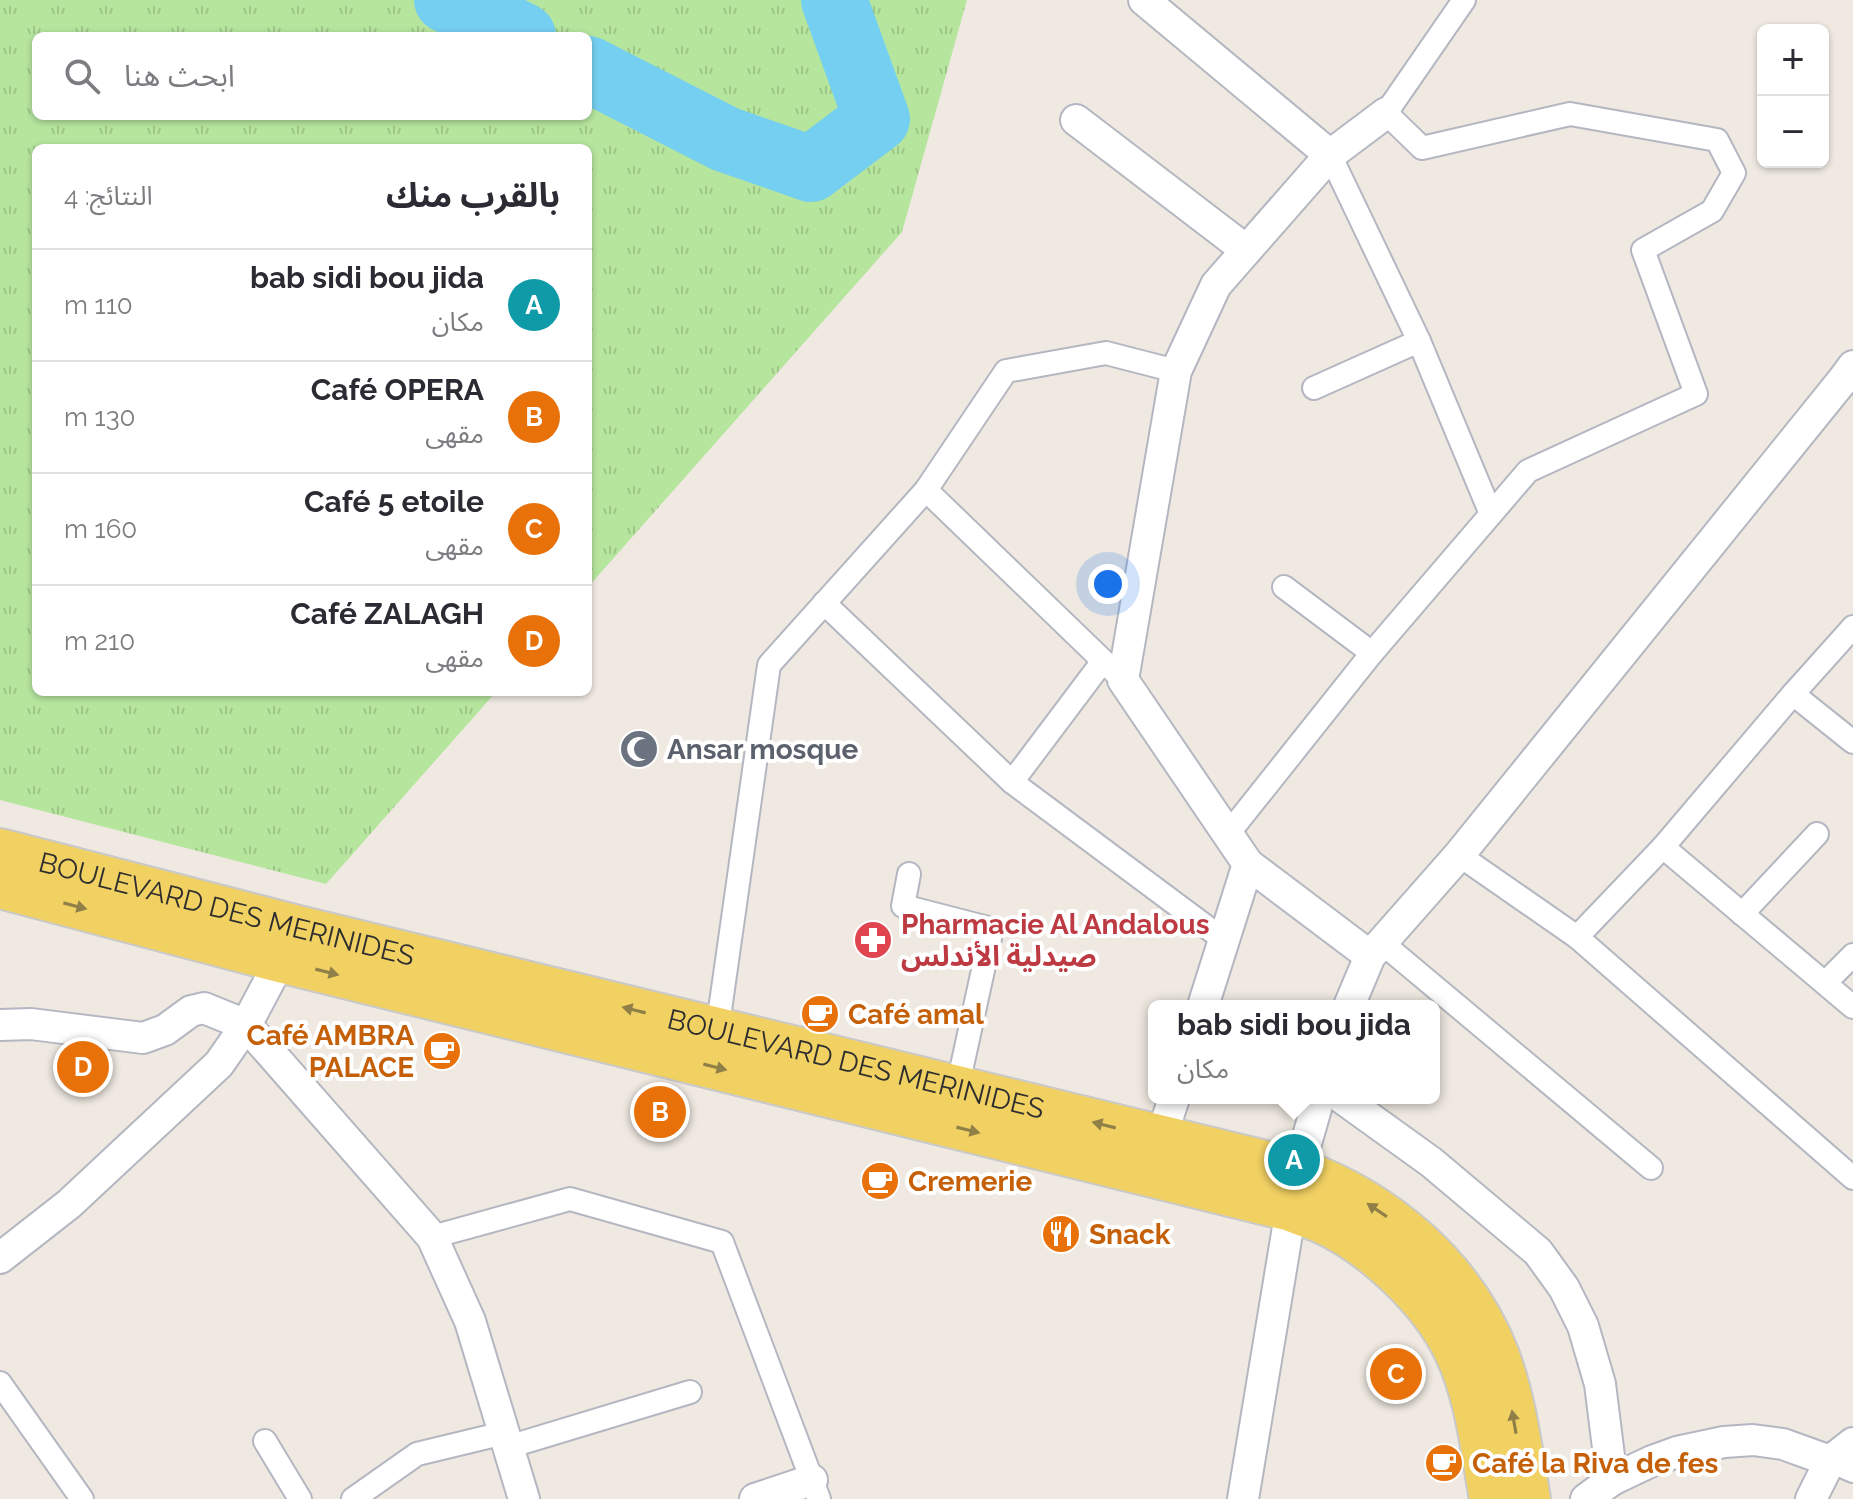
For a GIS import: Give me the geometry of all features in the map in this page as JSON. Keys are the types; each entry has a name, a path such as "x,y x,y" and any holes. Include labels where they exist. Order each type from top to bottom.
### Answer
{"main road":[{"name":"BOULEVARD DES MERINIDES","path":"0,851 289,944 1294,1190 1337,1186 1376,1209 1413,1239 1463,1292 1498,1358 1512,1409 1528,1499"},
{"name":"BOULEVARD DES MERINIDES","path":"0,886 717,1031 957,1089 1167,1118 1294,1190 1330,1225 1370,1250 1427,1305 1456,1350 1469,1386 1492,1499"}],"street":[{"path":"1144,0 1330,155 1419,341 1491,514"},
{"path":"1012,782 1113,670 1176,371 1216,285 1330,155 1386,113 1464,0"},
{"path":"1228,834 1372,653 1528,471 1696,394 1643,250 1712,211 1734,173 1717,140 1570,114 1422,148 1386,113"},
{"path":"1076,120 1246,250"},
{"path":"1314,388 1419,341"},
{"path":"717,1031 769,665 926,490 1006,371 1106,353 1176,371"},
{"path":"1352,1000 1376,949 1459,855 1849,379"},
{"path":"926,490 1113,670 1248,864 1376,949 1651,1168"},
{"path":"1284,587 1372,653"},
{"path":"824,603 1012,782 1224,940"},
{"path":"1577,937 1663,847 1853,627"},
{"path":"1793,694 1853,742"},
{"path":"1742,914 1817,834"},
{"path":"1663,847 1853,1007"},
{"path":"1459,855 1577,937 1853,1178"},
{"path":"1205,1000 1248,864"},
{"path":"909,874 903,906 992,929 957,1089"},
{"path":"0,1258 69,1204 219,1064 246,1025 289,944"},
{"path":"1825,983 1853,955"},
{"path":"0,1025 31,1024 143,1038 165,1030 191,1011 204,1008 246,1025 432,1237 470,1321 524,1499"},
{"path":"1243,1499 1294,1190 1317,1104"},
{"path":"1350,1104 1431,1162 1538,1252 1564,1288 1583,1326 1600,1384 1612,1480"},
{"path":"432,1237 570,1199 722,1242 815,1490 755,1499"},
{"path":"0,1383 82,1499"},
{"path":"353,1499 417,1454 506,1440 690,1392"},
{"path":"1586,1499 1612,1480 1677,1452 1724,1442 1753,1440 1845,1459 1811,1499"},
{"path":"265,1441 300,1499"}],"green space":[{"path":"0,0 967,0 902,232 592,582 592,144 32,144 32,696 492,696 326,884 0,800"}],"waterway":[{"path":"447,0 515,32"},
{"path":"592,71 725,139 811,169 877,119 834,0"}],"place":[{"name":"Ansar mosque","path":"639,749"},
{"name":"Pharmacie Al Andalous صيدلية الأندلس","path":"873,940"},
{"name":"Café amal","path":"820,1014"},
{"name":"Café AMBRA PALACE","path":"442,1051"},
{"name":"Café ZALAGH","path":"83,1067"},
{"name":"Café OPERA","path":"660,1112"},
{"name":"bab sidi bou jida","path":"1294,1160"},
{"name":"Cremerie","path":"880,1181"},
{"name":"Snack","path":"1061,1234"},
{"name":"Café 5 etoile","path":"1396,1374"},
{"name":"Café la Riva de fes","path":"1444,1463"}]}
